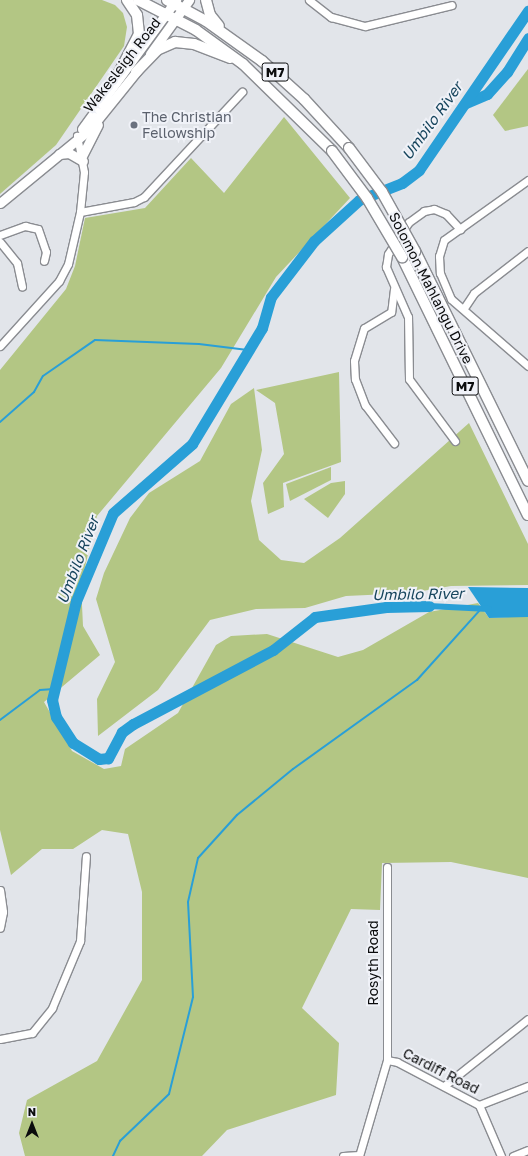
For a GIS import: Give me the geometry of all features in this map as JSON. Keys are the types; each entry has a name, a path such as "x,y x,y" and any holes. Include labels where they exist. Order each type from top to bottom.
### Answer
{"highway":[{"path":"110,90 139,34 137,15 127,0"},
{"name":"Solomon Mahlangu Drive","path":"138,0 171,17 243,64 332,151 367,198 402,257 528,515"},
{"path":"206,0 214,22 237,42"},
{"name":"Solomon Mahlangu Drive","path":"172,1 186,4 237,42 304,99 349,148 382,192 415,251 528,481"},
{"path":"136,72 157,50 175,42 203,47 243,64"}],"main road":[{"path":"171,17 172,1"},
{"path":"171,17 186,4"},
{"name":"Wakesleigh Road","path":"75,139 110,90 171,17"},
{"name":"Wakesleigh Road","path":"0,203 107,110 136,72 171,17"},
{"path":"58,154 69,153 83,159 107,110"}],"street":[{"path":"309,0 331,17 365,26 452,5"},
{"path":"80,212 134,202 144,197 242,92"},
{"path":"0,346 64,273 80,212 83,159 75,139"},
{"path":"528,180 443,242 439,265 451,299 464,308 468,316 528,366"},
{"path":"455,441 409,379 410,324 387,272 387,257 413,218 434,209 446,214 460,229"},
{"path":"0,235 25,226 38,229 46,252 44,261"},
{"path":"0,242 17,263 22,286"},
{"path":"464,308 474,293 528,251"},
{"path":"394,289 391,312 364,328 354,361 355,379 365,405 394,443"},
{"path":"0,1039 32,1033 55,1002 80,941 86,856"},
{"name":"Rosyth Road","path":"386,1060 387,867"},
{"path":"0,890 3,912 0,928"},
{"path":"444,1086 528,1019"},
{"name":"Cardiff Road","path":"343,1156 359,1156 386,1060 444,1086 479,1105 501,1156"},
{"path":"479,1105 528,1086"},
{"path":"513,1156 528,1150"}],"green space":[{"path":"0,0 102,0 115,5 123,13 127,27 124,46 56,145 0,194"},
{"path":"528,69 528,126 505,131 493,115"},
{"path":"284,117 350,198 276,277 221,368 97,516 81,584 83,626 100,655 44,702 72,751 104,769 121,766 125,749 178,713 216,645 231,636 267,634 338,657 363,650 429,612 478,603 489,618 528,616 528,878 451,862 382,863 380,910 351,909 302,1008 339,1043 336,1095 227,1130 202,1156 25,1156 19,1133 27,1100 97,1061 142,980 142,892 128,834 102,830 73,849 42,849 11,875 0,830 0,370 66,289 75,266 85,218 145,208 191,158 224,193"},
{"path":"339,372 341,462 283,483 284,507 268,514 263,483 284,454 275,403 256,390"},
{"path":"254,388 262,450 251,501 259,540 281,560 304,563 340,538 469,423 528,544 528,585 451,586 411,593 346,596 305,608 256,609 210,620 158,690 98,736 97,699 115,662 96,599 104,573 130,518 149,493 200,461 231,404"},
{"path":"331,467 331,480 290,501 286,484"},
{"path":"345,481 345,494 328,518 304,499 331,483"}],"water":[{"path":"468,587 528,588 528,617 489,618"}],"waterway":[{"name":"Umbilo River","path":"429,606 386,607 315,617 273,650 133,724 122,732 108,758 99,759 73,743 56,717 52,700 76,601 113,513 192,444 262,328 271,297 314,241 359,200 402,183 419,170 528,11"},
{"path":"466,103 487,94 507,72 528,38"},
{"path":"0,422 34,392 43,376 95,340 199,344 248,350"},
{"name":"Umbilo River","path":"429,606 489,609"},
{"path":"113,1156 120,1141 169,1094 193,997 188,902 198,858 237,815 293,769 417,680 481,609"},
{"path":"0,720 40,690 54,689"}],"place":[{"name":"The Christian Fellowship","path":"134,125"}]}
